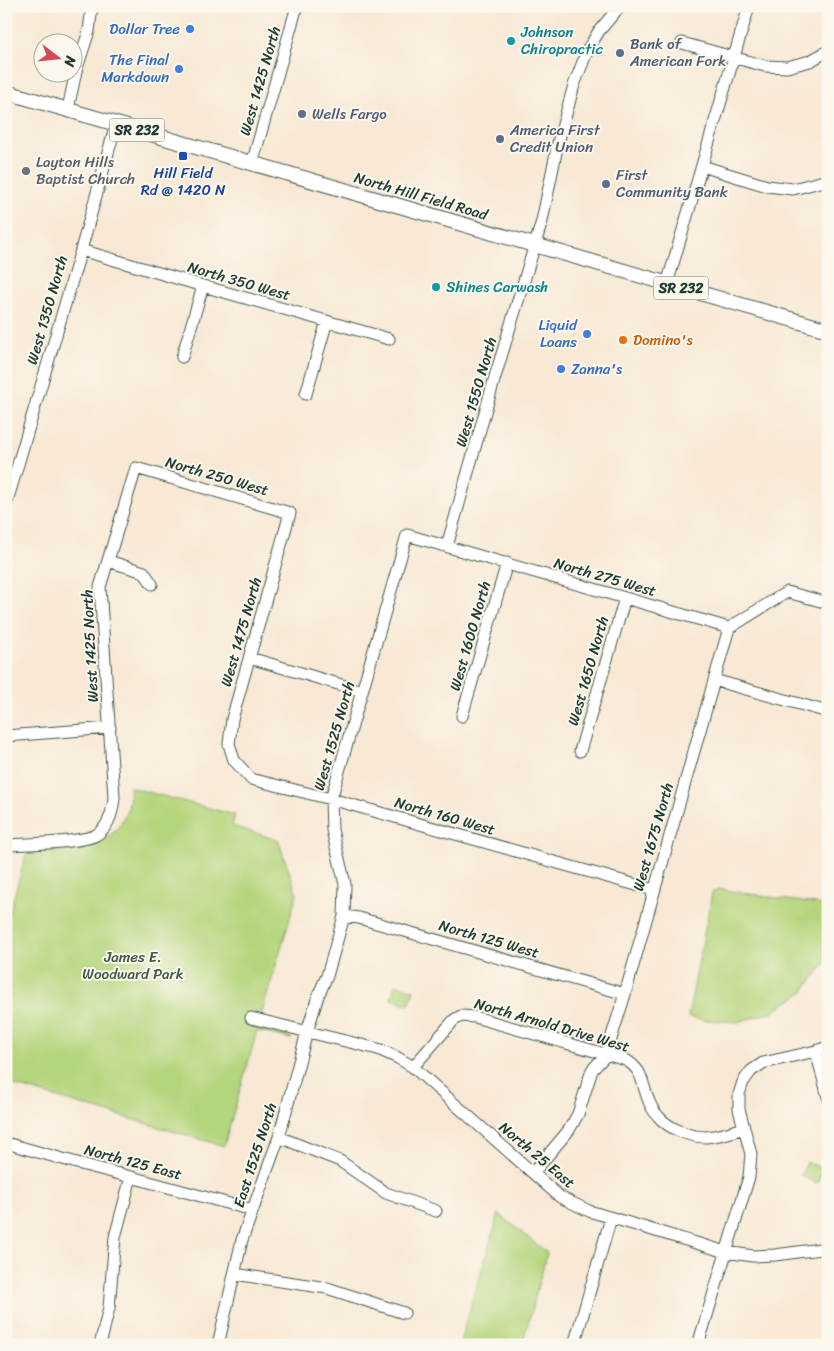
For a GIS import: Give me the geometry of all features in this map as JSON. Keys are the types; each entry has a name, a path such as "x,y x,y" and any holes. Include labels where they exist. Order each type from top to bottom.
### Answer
{"main road":[{"name":"North Hill Field Road","path":"6,92 828,330"}],"street":[{"path":"68,109 76,72 89,31 92,6"},
{"name":"West 1425 North","path":"252,164 297,6"},
{"name":"West 1550 North","path":"447,546 535,245 544,212 558,143 574,85 588,49 599,31 620,6"},
{"path":"667,284 749,6"},
{"path":"682,42 765,66 787,67 810,61 828,51"},
{"name":"West 1350 North","path":"6,505 116,124"},
{"path":"702,166 767,186 793,189 828,179"},
{"name":"North 350 West","path":"81,250 389,340"},
{"path":"182,357 203,286"},
{"path":"306,394 327,321"},
{"name":"West 1425 North","path":"6,845 80,840 96,835 105,826 112,812 114,797 100,587 136,468"},
{"name":"North 250 West","path":"136,468 290,513"},
{"name":"West 1475 North","path":"234,760 229,744 231,727 290,513"},
{"name":"North 275 West","path":"407,536 507,563 729,628"},
{"name":"West 1525 North","path":"327,976 344,916 345,884 332,830 331,800 407,536"},
{"path":"108,561 144,572 152,584"},
{"name":"West 1600 North","path":"462,716 507,563"},
{"path":"729,628 787,592 828,603"},
{"name":"West 1650 North","path":"580,751 625,598"},
{"name":"West 1675 North","path":"606,1054 625,994 729,628"},
{"path":"250,658 362,691"},
{"path":"714,680 828,712"},
{"path":"6,736 110,728"},
{"name":"North 160 West","path":"234,760 251,779 654,890"},
{"name":"North 125 West","path":"344,916 359,918 625,994"},
{"name":"East 1525 North","path":"218,1345 242,1240 279,1137 307,1032 318,996 327,976"},
{"name":"North Arnold Drive West","path":"413,1067 454,1020 461,1016 475,1017 626,1060 635,1066 640,1074 647,1097 658,1116 670,1126 682,1132 708,1137 744,1128"},
{"name":"North 25 East","path":"251,1018 378,1049 398,1058 413,1067 560,1197 590,1211 726,1252 753,1256 828,1248"},
{"path":"698,1345 749,1177 751,1154 739,1109 739,1094 743,1082 751,1071 763,1063 828,1047"},
{"path":"816,1051 828,1097"},
{"path":"533,1173 569,1130 578,1114 592,1070 606,1054"},
{"path":"279,1137 340,1161 386,1193 436,1211"},
{"name":"North 125 East","path":"6,1143 252,1210"},
{"path":"100,1345 109,1308 115,1237 132,1177"},
{"path":"574,1345 611,1218"},
{"path":"234,1274 327,1288 404,1313"}],"green space":[{"name":"James E. Woodward Park","path":"129,787 235,815 232,826 278,840 297,894 262,1013 252,1010 248,1026 292,1038 257,1031 224,1146 6,1083 6,924 27,852 80,848 104,839 114,832 122,821 129,803"},
{"path":"718,889 828,906 828,956 825,963 803,992 772,1012 738,1022 688,1017 712,893"},
{"path":"395,984 414,990 409,1005 391,999"},
{"path":"807,1162 823,1169 817,1183 801,1176"},
{"path":"499,1214 547,1253 522,1345 459,1345"}],"place":[{"name":"Dollar Tree","path":"190,29"},
{"name":"Johnson Chiropractic","path":"511,41"},
{"name":"Bank of American Fork","path":"620,53"},
{"name":"The Final Markdown","path":"179,69"},
{"name":"Wells Fargo","path":"302,114"},
{"name":"America First Credit Union","path":"500,139"},
{"name":"Hill Field Rd @ 1420 N","path":"183,156"},
{"name":"Layton Hills Baptist Church","path":"26,171"},
{"name":"First Community Bank","path":"606,184"},
{"name":"Shines Carwash","path":"436,287"},
{"name":"Liquid Loans","path":"587,334"},
{"name":"Domino's","path":"623,340"},
{"name":"Zanna's","path":"561,369"}]}
